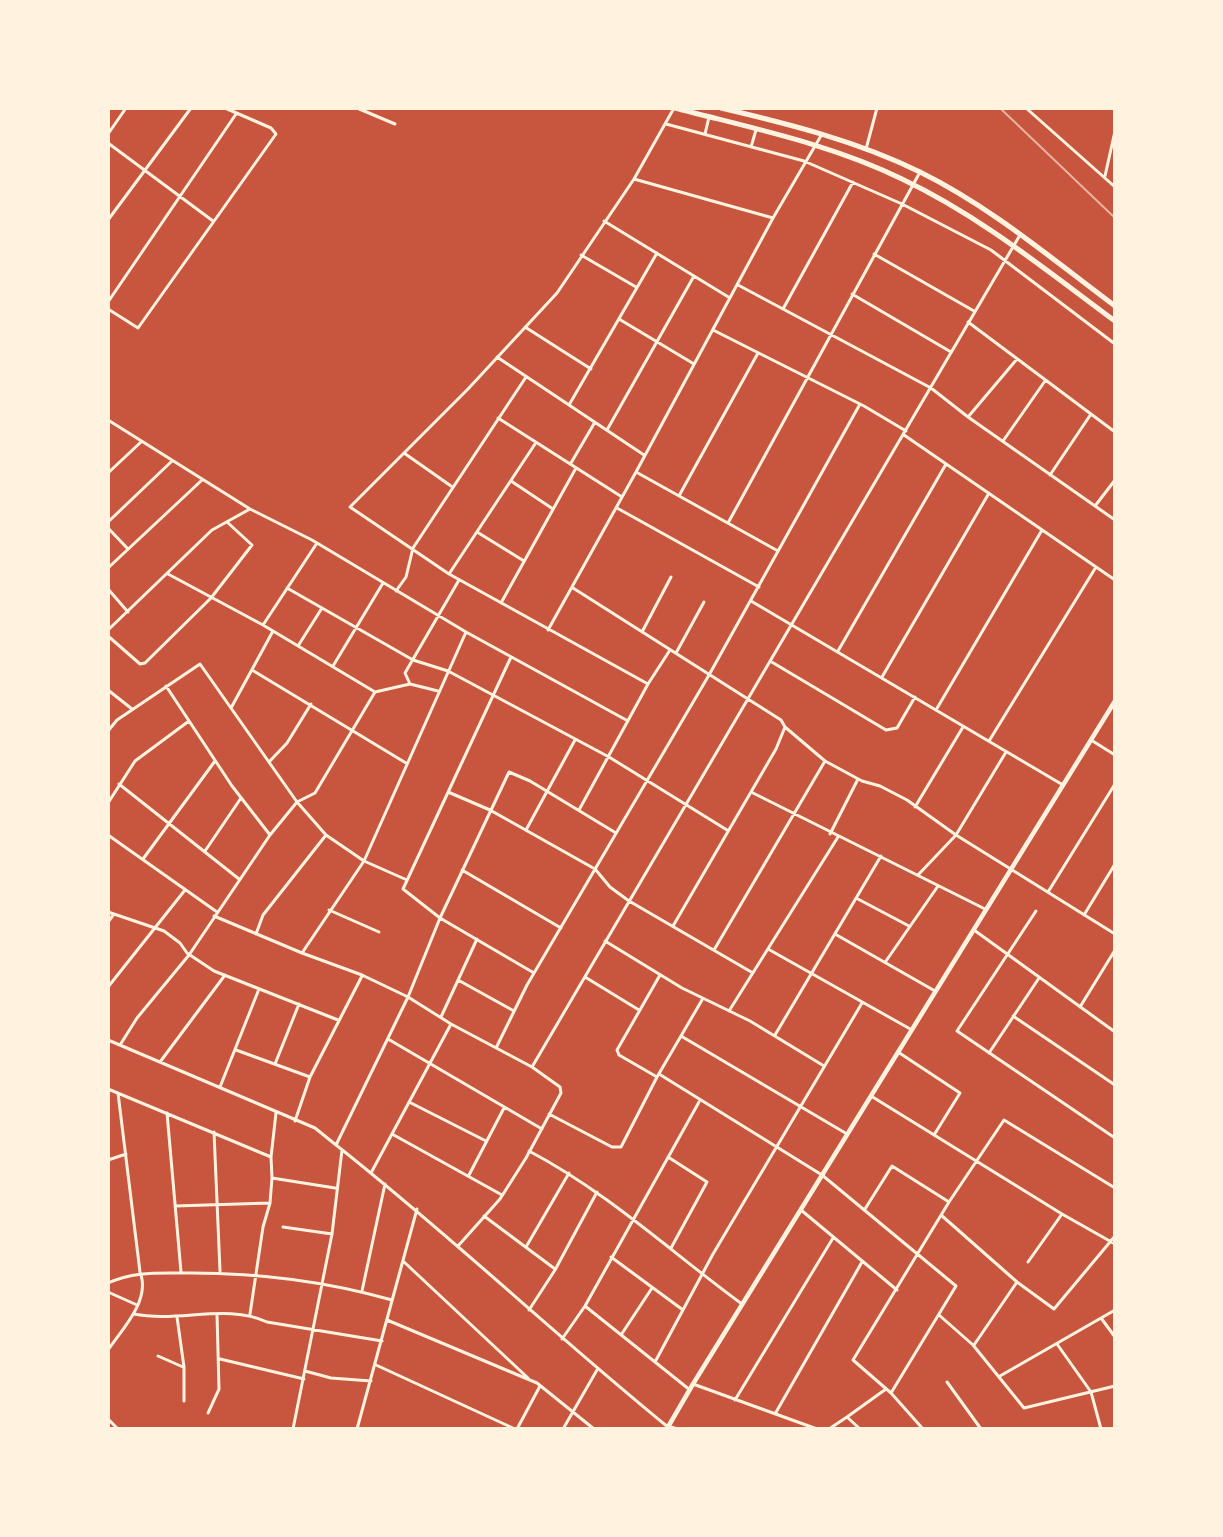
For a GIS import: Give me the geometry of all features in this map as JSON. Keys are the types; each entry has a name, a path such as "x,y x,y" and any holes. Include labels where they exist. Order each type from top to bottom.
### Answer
{"main road":[{"path":"675,108 814,145 913,184 967,213 1115,321"},
{"path":"721,108 866,148 920,172 972,202 1115,306"}],"street":[{"path":"108,134 126,108"},
{"path":"108,220 191,108"},
{"path":"108,309 138,328 276,134 271,128 225,108"},
{"path":"357,108 394,124"},
{"path":"648,684 459,580 350,507 557,293 634,179 675,108"},
{"path":"866,148 877,108"},
{"path":"1026,108 1115,187"},
{"path":"108,302 236,114"},
{"path":"705,134 709,117"},
{"path":"666,123 804,161 902,204 991,250 1115,344"},
{"path":"751,147 756,130"},
{"path":"1104,177 1115,131"},
{"path":"548,630 617,508 804,161 822,134"},
{"path":"108,143 213,221"},
{"path":"728,523 920,172"},
{"path":"634,179 773,218"},
{"path":"783,309 853,182"},
{"path":"604,221 730,298"},
{"path":"532,1067 1020,235"},
{"path":"569,406 657,253"},
{"path":"874,254 974,311"},
{"path":"581,255 636,287"},
{"path":"607,430 694,276"},
{"path":"737,285 829,336 931,388 1002,442 1115,520"},
{"path":"852,294 951,352"},
{"path":"618,319 694,364"},
{"path":"968,322 1115,432"},
{"path":"525,327 591,369"},
{"path":"713,330 860,404 906,431"},
{"path":"680,494 758,353"},
{"path":"497,357 644,455"},
{"path":"968,417 1017,358"},
{"path":"396,591 406,577 413,548 526,377"},
{"path":"1002,442 1045,381"},
{"path":"496,1048 534,973 709,675 860,404"},
{"path":"1050,474 1091,414"},
{"path":"498,418 535,444 571,463 622,497"},
{"path":"108,420 250,509 317,543 439,617 628,721"},
{"path":"571,463 595,423"},
{"path":"904,435 1115,580"},
{"path":"108,473 141,442"},
{"path":"449,574 535,444"},
{"path":"404,453 452,486"},
{"path":"108,522 172,462"},
{"path":"838,651 946,464"},
{"path":"501,603 576,468"},
{"path":"636,472 680,494 778,551"},
{"path":"108,568 202,480"},
{"path":"1095,506 1115,480"},
{"path":"511,481 553,509"},
{"path":"882,677 988,493"},
{"path":"617,508 759,587"},
{"path":"108,630 212,530 250,509"},
{"path":"108,636 143,664 212,598 252,546 227,522"},
{"path":"108,528 128,549"},
{"path":"936,710 1042,530"},
{"path":"477,532 524,562"},
{"path":"263,625 317,543"},
{"path":"989,741 1096,567"},
{"path":"168,574 263,625 375,692 410,684 438,691"},
{"path":"642,632 671,578"},
{"path":"410,684 405,673 459,580"},
{"path":"333,667 384,583"},
{"path":"287,588 412,660 448,671 609,757 727,830"},
{"path":"573,588 781,720 785,727 825,761 858,779 895,794 956,835 1115,934"},
{"path":"108,589 128,612"},
{"path":"751,601 1063,785"},
{"path":"676,653 704,602"},
{"path":"298,646 322,608"},
{"path":"231,708 273,632"},
{"path":"302,953 364,861 466,632"},
{"path":"579,810 648,684 670,650"},
{"path":"511,657 403,889 440,918 534,973"},
{"path":"770,662 886,730 893,730 900,724 915,697"},
{"path":"108,731 117,720 132,709 200,664 297,802 326,835 364,861 407,880"},
{"path":"252,670 355,730 406,764"},
{"path":"166,686 215,761 270,835"},
{"path":"108,690 132,709"},
{"path":"120,1045 137,1018 189,955 270,835 297,802 315,794 355,730 375,692"},
{"path":"667,1428 1115,701"},
{"path":"268,762 287,743 311,704"},
{"path":"108,803 135,761 189,721"},
{"path":"915,807 964,726"},
{"path":"673,926 776,749 785,727"},
{"path":"526,830 576,739"},
{"path":"1091,740 1115,755"},
{"path":"918,875 956,835 1006,752"},
{"path":"142,859 215,761"},
{"path":"714,950 825,761"},
{"path":"336,1145 408,997 440,918 509,772 548,791 616,833"},
{"path":"830,834 858,779"},
{"path":"119,784 239,879"},
{"path":"1048,892 1115,784"},
{"path":"448,792 490,810 595,869 610,886 629,901 753,973"},
{"path":"751,792 830,834 881,856 986,910"},
{"path":"204,852 242,798"},
{"path":"108,835 217,912"},
{"path":"256,934 263,915 326,835"},
{"path":"729,1011 838,837"},
{"path":"775,1035 881,856"},
{"path":"1084,915 1115,864"},
{"path":"462,870 561,928"},
{"path":"885,961 938,886"},
{"path":"108,987 185,890"},
{"path":"856,898 909,926"},
{"path":"329,910 379,932"},
{"path":"1036,911 957,1031 1115,1138"},
{"path":"108,912 164,931 180,943 189,955 225,975 338,1020"},
{"path":"108,922 114,914"},
{"path":"214,916 362,975 408,997 451,1024 532,1067 560,1087 561,1093 542,1129 502,1195 458,1246"},
{"path":"974,930 1115,1032"},
{"path":"835,934 936,992"},
{"path":"441,1017 477,939"},
{"path":"605,941 702,1000 775,1035 824,1066"},
{"path":"768,949 912,1030"},
{"path":"1080,1008 1115,950"},
{"path":"160,1062 225,975"},
{"path":"295,1121 310,1077 362,975"},
{"path":"660,975 618,1047 618,1053 822,1175 956,1286 891,1393"},
{"path":"585,977 639,1010"},
{"path":"989,1053 1039,978"},
{"path":"458,980 514,1012"},
{"path":"220,1087 259,989"},
{"path":"549,1114 618,1148 624,1143 658,1076 702,1000"},
{"path":"655,1362 702,1274 862,1003"},
{"path":"275,1065 299,1004"},
{"path":"1013,1016 1115,1085"},
{"path":"371,1173 451,1024"},
{"path":"681,1036 847,1134"},
{"path":"388,1039 542,1129"},
{"path":"108,1040 315,1128 417,1209 597,1370 667,1428 675,1429"},
{"path":"236,1050 310,1077"},
{"path":"898,1052 960,1093 934,1135"},
{"path":"108,1089 271,1157"},
{"path":"108,1350 109,1345 134,1314 144,1284 140,1272 118,1093"},
{"path":"871,1096 1113,1243"},
{"path":"409,1101 486,1141"},
{"path":"562,1339 585,1306 699,1101"},
{"path":"469,1176 504,1108"},
{"path":"167,1113 181,1273"},
{"path":"250,1314 263,1227 270,1203 271,1157 276,1113"},
{"path":"923,1429 891,1393 853,1360 919,1256 949,1202 1004,1120 1115,1188"},
{"path":"214,1132 220,1271"},
{"path":"392,1134 502,1195"},
{"path":"293,1429 320,1284 332,1234 335,1188 342,1150"},
{"path":"529,1151 598,1191 632,1220 742,1304"},
{"path":"108,1160 126,1154"},
{"path":"668,1157 707,1182 671,1248"},
{"path":"864,1209 892,1166 949,1202"},
{"path":"526,1247 568,1173"},
{"path":"272,1178 335,1188"},
{"path":"362,1292 385,1184"},
{"path":"529,1310 555,1270 598,1191"},
{"path":"175,1206 270,1203"},
{"path":"357,1429 417,1209"},
{"path":"801,1210 897,1290"},
{"path":"1028,1262 1062,1214"},
{"path":"941,1215 1017,1282 1054,1309 1113,1243 1115,1236"},
{"path":"484,1216 555,1270"},
{"path":"284,1227 332,1234"},
{"path":"735,1400 833,1238"},
{"path":"611,1257 683,1310"},
{"path":"403,1261 530,1380"},
{"path":"775,1414 862,1262"},
{"path":"108,1283 140,1272 220,1271 320,1284 392,1300"},
{"path":"973,1345 1017,1282"},
{"path":"621,1335 652,1288"},
{"path":"108,1292 137,1305"},
{"path":"585,1306 655,1362 691,1387 817,1429"},
{"path":"999,1377 1115,1310"},
{"path":"134,1314 159,1319 217,1314 250,1314 267,1322 382,1341"},
{"path":"208,1413 219,1389 217,1314"},
{"path":"939,1315 973,1345 1024,1407 1115,1386"},
{"path":"177,1317 184,1367 184,1401"},
{"path":"1101,1318 1115,1338"},
{"path":"387,1320 540,1385 594,1429"},
{"path":"1057,1344 1091,1392 1101,1429"},
{"path":"158,1356 184,1367"},
{"path":"220,1359 304,1379"},
{"path":"376,1365 516,1429 540,1385"},
{"path":"563,1429 597,1370"},
{"path":"305,1371 331,1378 371,1382"},
{"path":"947,1382 981,1429"},
{"path":"829,1429 886,1389"},
{"path":"847,1417 860,1429"},
{"path":"108,1419 118,1429"}],"railway":[{"path":"1000,108 1115,218"}]}
